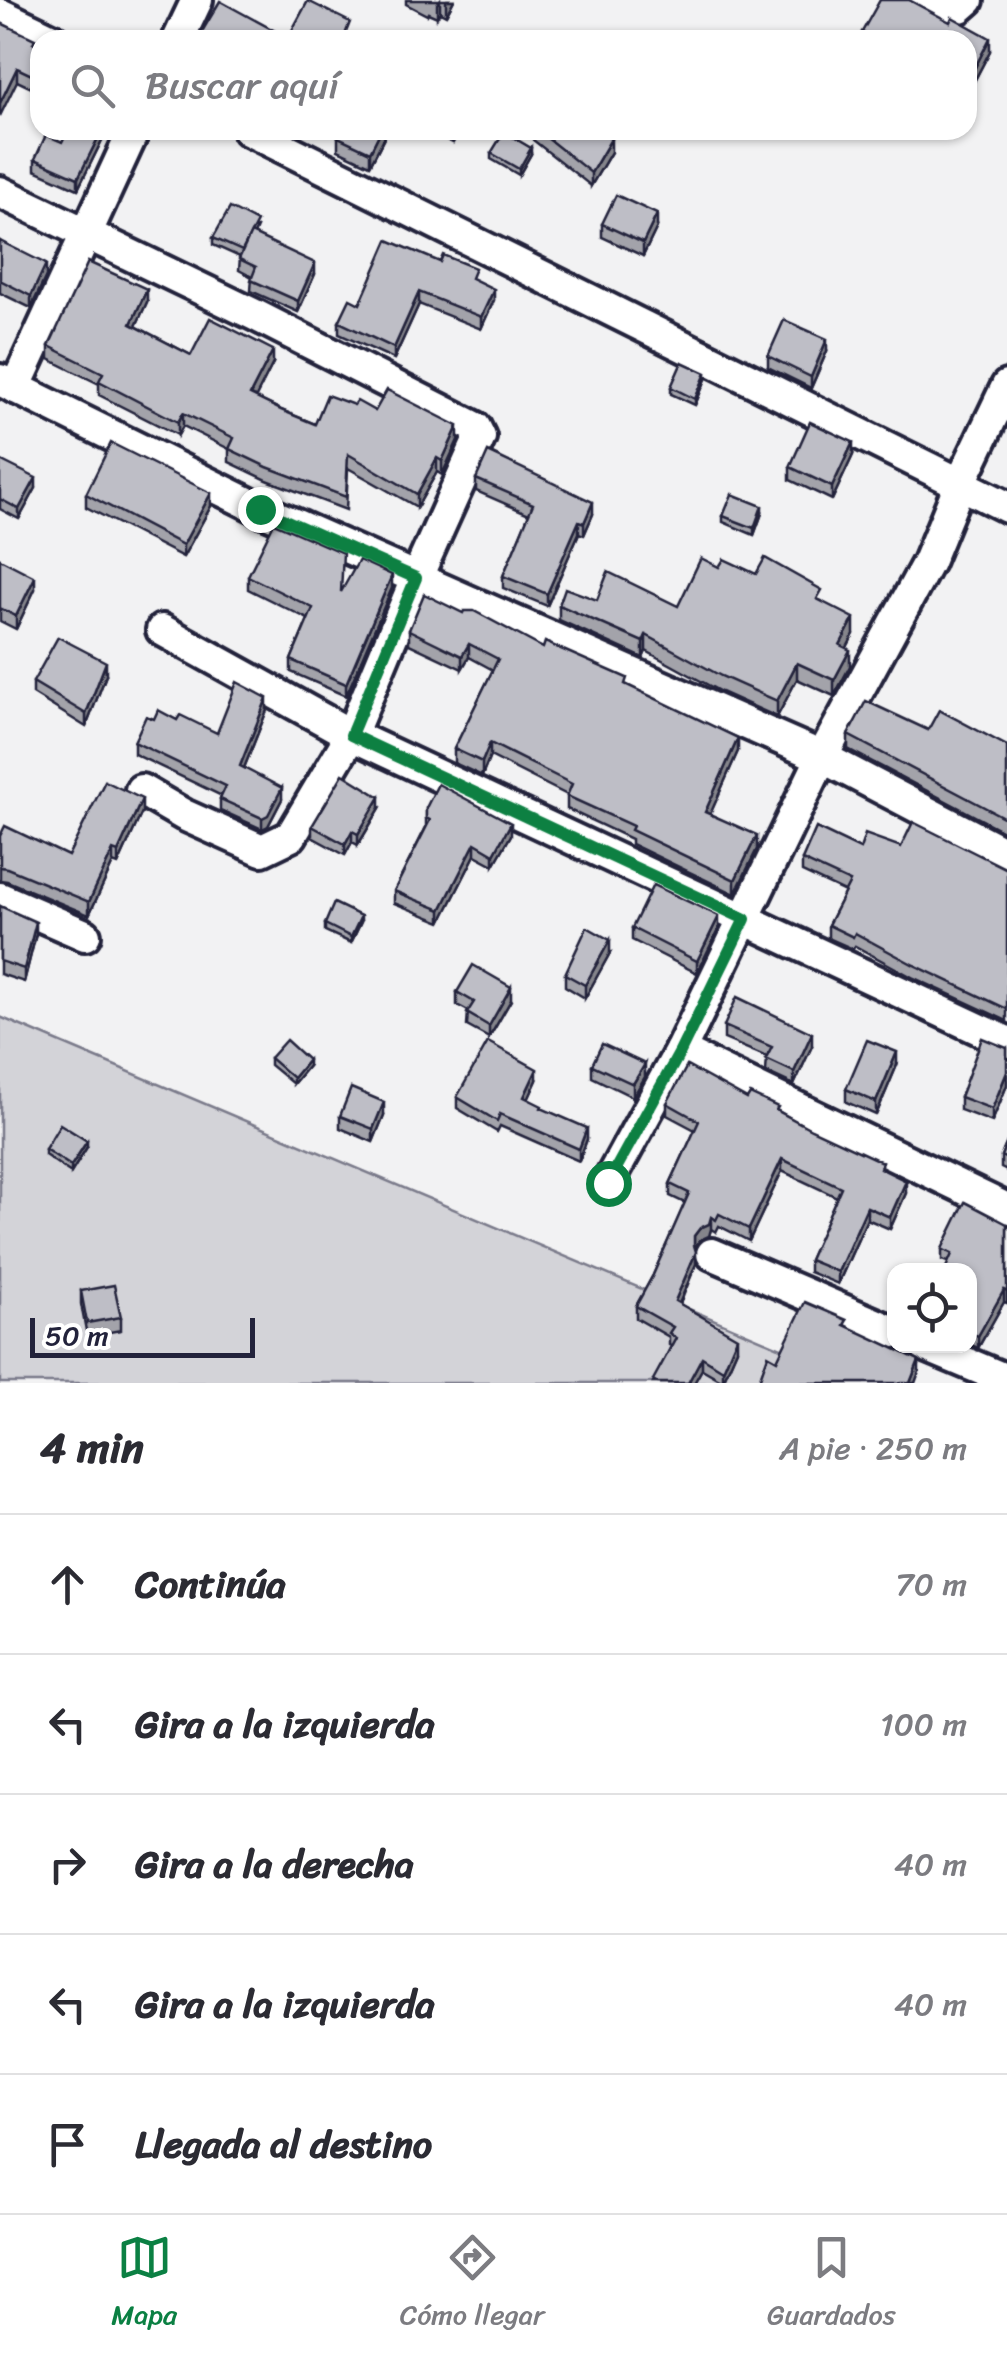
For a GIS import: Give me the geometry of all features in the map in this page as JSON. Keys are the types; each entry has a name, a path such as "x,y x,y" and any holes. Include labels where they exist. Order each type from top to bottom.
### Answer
{"street":[{"path":"183,30 198,0"},
{"path":"922,0 960,7 968,0"},
{"path":"0,14 33,30"},
{"path":"129,140 7,384 260,509 822,757 1007,854"},
{"path":"268,140 1007,507"},
{"path":"0,192 475,426 480,437 351,735 290,836 262,850 184,816 141,790"},
{"path":"608,1183 680,1052 822,757 928,562 1007,386"},
{"path":"162,630 351,735 1007,1042"},
{"path":"0,898 85,935"},
{"path":"680,1052 1007,1210"},
{"path":"712,1254 887,1329"},
{"path":"943,1353 1007,1380"}],"shaded area":[{"path":"0,1017 864,1383 0,1383"}],"building":[{"path":"880,0 909,0 950,22 952,17 976,30 863,30"},
{"path":"220,1 273,30 203,30"},
{"path":"308,1 350,22 347,30 292,30"},
{"path":"1,23 30,37 30,74 17,68 0,103"},
{"path":"977,31 990,38 977,63"},
{"path":"44,140 97,140 78,178 35,159"},
{"path":"344,140 376,140 370,152"},
{"path":"499,140 518,140 531,148 519,169 491,153"},
{"path":"550,140 610,140 591,173"},
{"path":"616,195 657,214 643,243 602,224"},
{"path":"230,208 257,222 242,251 213,238"},
{"path":"251,233 315,263 298,301 251,280 256,267 239,259"},
{"path":"388,240 440,262 443,255 475,268 471,278 494,289 481,317 419,292 394,348 339,322 350,299 360,304"},
{"path":"0,241 46,264 31,296 0,280"},
{"path":"88,262 147,289 131,324 191,355 210,318 273,350 250,395 281,410 315,424 327,395 354,405 357,401 375,411 387,390 458,426 442,461 437,458 417,494 348,454 346,497 229,449 234,438 183,413 178,422 99,381 103,373 49,346"},
{"path":"784,320 827,339 811,377 768,356"},
{"path":"682,362 706,373 695,399 671,387"},
{"path":"810,422 853,442 832,487 790,467"},
{"path":"111,443 211,493 183,545 86,494"},
{"path":"488,452 593,502 584,523 579,521 547,594 503,576 533,504 476,479"},
{"path":"0,460 36,478 19,509 0,499"},
{"path":"732,494 762,506 754,528 723,516"},
{"path":"274,523 343,553 341,592 359,560 392,575 346,684 291,660 313,608 248,576"},
{"path":"701,558 719,567 724,559 756,574 765,558 822,590 817,599 854,618 840,645 850,650 834,680 797,663 777,701 646,635 643,642 559,605 565,588 597,600 608,572 678,606"},
{"path":"0,559 35,577 16,616 0,608"},
{"path":"424,594 463,613 474,611 543,648 545,642 627,678 625,684 738,738 705,812 757,835 735,880 567,796 572,784 490,743 482,762 454,749 498,659 469,644 462,656 409,630"},
{"path":"58,637 106,662 86,714 33,682"},
{"path":"237,682 267,698 240,766 282,788 268,815 262,818 220,799 226,786 134,742 146,716 154,719 158,710 177,720 180,715 217,733"},
{"path":"866,701 928,730 939,710 1007,746 1007,819 848,735"},
{"path":"343,774 380,797 358,834 352,831 345,844 312,826"},
{"path":"105,781 142,799 89,902 0,867 0,836 5,826 68,856"},
{"path":"438,784 511,823 494,854 475,843 441,910 394,891 430,820 426,818 426,808"},
{"path":"913,822 1007,869 1007,1009 855,933 853,937 828,925 850,882 802,860 816,828 860,849 865,834 901,847"},
{"path":"653,885 719,916 697,961 632,928"},
{"path":"334,903 361,916 351,937 325,924"},
{"path":"0,906 36,922 24,969 0,961"},
{"path":"587,927 610,940 585,985 565,974"},
{"path":"473,965 511,987 489,1026 467,1013 474,1002 457,992"},
{"path":"737,997 812,1033 794,1072 766,1059 772,1047 724,1026"},
{"path":"982,1038 1007,1048 1007,1072 992,1109 960,1097"},
{"path":"286,1040 308,1060 293,1078 270,1058"},
{"path":"867,1040 897,1052 876,1102 846,1089"},
{"path":"488,1042 537,1069 524,1097 587,1128 579,1149 500,1114 497,1121 457,1097"},
{"path":"602,1044 645,1064 633,1084 592,1065"},
{"path":"687,1066 747,1099 750,1094 778,1107 776,1110 811,1129 882,1162 880,1168 906,1181 890,1217 867,1207 838,1272 809,1260 841,1187 782,1159 749,1229 719,1214 716,1220 711,1217 709,1224 700,1228 694,1236 696,1252 675,1301 737,1337 723,1370 702,1357 688,1383 658,1383 653,1380 676,1338 669,1333 673,1327 636,1306 689,1193 670,1184 699,1121 667,1103"},
{"path":"351,1088 384,1102 373,1129 340,1116"},
{"path":"60,1124 87,1141 71,1166 45,1149"},
{"path":"965,1202 1007,1224 1007,1292 1004,1290 978,1336 977,1263 948,1263 952,1254 942,1249"},
{"path":"114,1285 121,1317 87,1323 81,1291"},
{"path":"805,1302 847,1320 844,1325 887,1345 887,1353 904,1353 919,1360 910,1383 758,1383 768,1355 777,1360"}],"route":[{"path":"260,509 416,578 351,735 745,919 680,1052 608,1183"}]}
